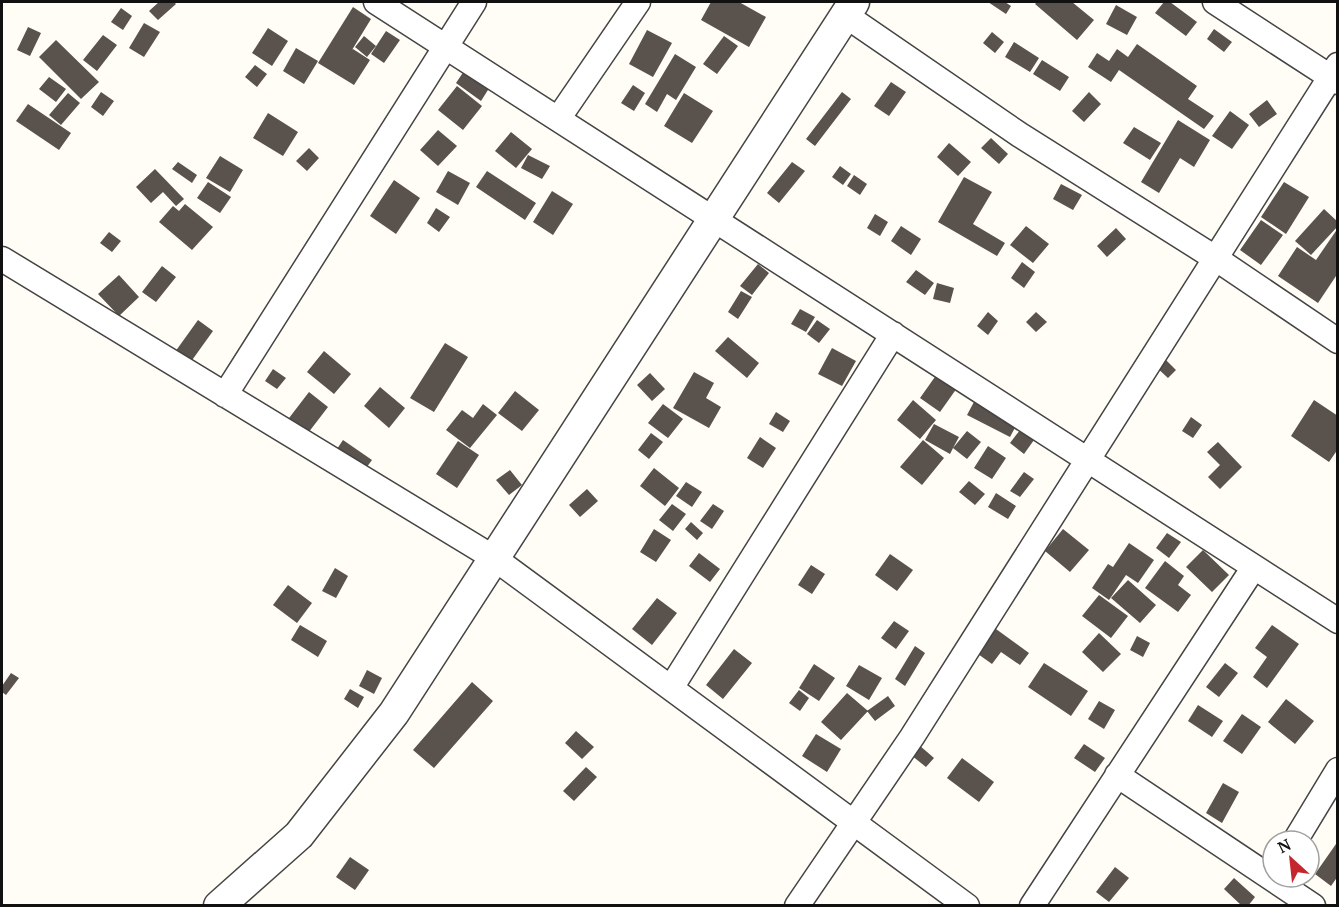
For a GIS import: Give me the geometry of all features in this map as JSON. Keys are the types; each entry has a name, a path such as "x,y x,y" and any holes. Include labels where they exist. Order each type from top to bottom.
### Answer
{"street":[{"path":"376,2 1338,621"},
{"path":"225,395 474,2"},
{"path":"558,118 638,2"},
{"path":"797,906 912,737 1215,258 1335,75 1215,2"},
{"path":"219,906 299,835 394,712 850,8 1020,135 1215,258 1338,341"},
{"path":"2,259 494,558 967,906"},
{"path":"671,688 893,334"},
{"path":"1032,906 1254,567"},
{"path":"1301,829 1338,770"},
{"path":"1117,775 1261,869"},
{"path":"1290,889 1313,906"}],"building":[{"path":"159,2 176,4 158,20 149,11"},
{"path":"711,2 739,2 766,17 749,47 701,20"},
{"path":"988,2 1005,2 1011,6 1006,14"},
{"path":"1037,2 1072,2 1094,20 1077,40 1035,4"},
{"path":"1164,2 1170,2 1197,22 1186,36 1155,13"},
{"path":"1116,5 1137,17 1127,35 1106,24"},
{"path":"353,7 371,19 352,50 370,60 354,85 318,63"},
{"path":"121,8 132,16 123,30 111,22"},
{"path":"144,23 160,32 144,57 129,48"},
{"path":"28,27 41,33 30,56 17,50"},
{"path":"268,28 288,41 272,66 252,53"},
{"path":"1214,29 1232,42 1224,52 1207,39"},
{"path":"647,30 672,43 653,77 629,64"},
{"path":"386,31 400,40 384,63 371,54"},
{"path":"992,32 1004,42 995,53 983,43"},
{"path":"103,35 117,45 97,71 83,60"},
{"path":"364,36 376,46 367,57 355,47"},
{"path":"724,36 738,46 717,74 703,64"},
{"path":"56,40 99,82 81,99 39,57"},
{"path":"1014,42 1039,58 1030,72 1005,57"},
{"path":"1137,44 1197,86 1188,99 1214,116 1204,129 1119,70 1111,82 1088,67 1097,53 1109,61 1117,49 1128,57"},
{"path":"296,48 318,61 304,84 283,71"},
{"path":"675,54 696,67 676,100 667,94 657,112 645,104"},
{"path":"1042,60 1069,77 1060,91 1033,74"},
{"path":"255,65 267,74 257,87 245,77"},
{"path":"468,65 493,82 481,101 456,83"},
{"path":"49,77 66,89 56,102 39,89"},
{"path":"891,82 906,92 889,116 874,106"},
{"path":"633,85 645,93 634,111 621,103"},
{"path":"457,86 482,106 463,130 438,110"},
{"path":"101,92 114,101 103,116 91,107"},
{"path":"842,92 851,99 815,146 806,139"},
{"path":"1089,92 1101,104 1084,122 1072,111"},
{"path":"68,93 80,103 61,125 49,115"},
{"path":"684,93 713,111 692,143 664,126"},
{"path":"1267,100 1277,114 1259,127 1249,114"},
{"path":"28,104 71,133 59,150 16,121"},
{"path":"1230,111 1249,125 1232,149 1212,136"},
{"path":"268,113 298,132 283,156 253,138"},
{"path":"1178,120 1210,140 1194,167 1180,158 1159,193 1141,182"},
{"path":"1134,127 1161,143 1150,160 1123,143"},
{"path":"438,130 457,146 438,166 420,150"},
{"path":"511,132 532,149 516,168 495,151"},
{"path":"991,138 1008,154 999,164 981,148"},
{"path":"949,143 971,162 958,176 937,157"},
{"path":"309,148 319,158 307,171 296,161"},
{"path":"528,155 550,166 542,179 521,168"},
{"path":"220,156 243,170 230,192 206,178"},
{"path":"178,162 197,175 192,183 172,169"},
{"path":"792,162 805,171 779,203 767,193"},
{"path":"840,166 851,174 843,185 832,177"},
{"path":"155,169 184,199 176,206 163,192 151,203 136,187"},
{"path":"448,171 470,183 458,205 436,192"},
{"path":"487,171 536,203 525,220 476,187"},
{"path":"854,175 867,184 860,195 847,186"},
{"path":"964,177 992,192 973,224 1005,243 997,256 938,222"},
{"path":"394,180 420,198 396,234 370,216"},
{"path":"208,182 231,197 220,213 197,198"},
{"path":"1284,182 1309,197 1286,234 1261,217"},
{"path":"1061,184 1082,195 1073,210 1053,199"},
{"path":"552,191 573,204 553,235 533,222"},
{"path":"185,204 213,227 192,250 159,222 173,206 179,211"},
{"path":"436,208 450,217 439,232 427,223"},
{"path":"1324,209 1338,222 1338,226 1311,255 1295,241"},
{"path":"875,214 888,222 880,236 867,228"},
{"path":"1261,220 1283,235 1261,265 1240,250"},
{"path":"901,226 921,239 911,255 891,241"},
{"path":"1026,226 1049,244 1033,263 1010,245"},
{"path":"1116,228 1126,239 1107,257 1097,246"},
{"path":"1338,228 1338,273 1318,303 1278,276 1297,247 1316,260"},
{"path":"109,232 121,241 112,252 100,243"},
{"path":"1022,262 1035,272 1024,288 1011,278"},
{"path":"758,264 769,273 752,295 740,286"},
{"path":"162,266 176,277 156,302 142,292"},
{"path":"916,270 934,283 925,295 906,282"},
{"path":"119,275 139,297 119,316 98,294"},
{"path":"937,283 954,288 950,303 933,299"},
{"path":"741,291 752,297 738,319 728,312"},
{"path":"800,309 815,317 806,332 791,324"},
{"path":"988,312 998,321 988,335 977,326"},
{"path":"1036,312 1047,322 1036,332 1026,322"},
{"path":"198,320 213,331 190,363 175,352"},
{"path":"817,320 830,329 819,343 807,334"},
{"path":"728,337 759,363 747,378 715,351"},
{"path":"445,343 468,357 434,412 410,398"},
{"path":"832,348 856,361 842,386 818,374"},
{"path":"324,351 351,374 334,394 307,372"},
{"path":"1162,356 1176,370 1168,378 1154,365"},
{"path":"273,369 286,378 277,389 265,381"},
{"path":"694,372 714,383 706,398 721,407 709,428 673,408"},
{"path":"650,373 665,389 652,401 637,385"},
{"path":"937,374 957,388 940,412 920,398"},
{"path":"380,387 405,408 389,428 364,406"},
{"path":"515,391 539,410 522,431 498,413"},
{"path":"309,392 328,407 305,437 286,422"},
{"path":"913,400 936,420 920,439 897,420"},
{"path":"975,400 1018,422 1010,437 967,415"},
{"path":"1314,400 1338,416 1338,449 1329,462 1291,436"},
{"path":"483,404 497,415 470,448 446,430 462,410 473,418"},
{"path":"663,404 683,419 668,438 648,423"},
{"path":"776,412 790,421 783,432 769,424"},
{"path":"1191,417 1202,425 1193,438 1182,431"},
{"path":"934,424 959,437 950,454 925,440"},
{"path":"1020,430 1034,440 1024,454 1010,443"},
{"path":"967,431 981,442 967,459 953,448"},
{"path":"651,433 663,442 649,459 638,450"},
{"path":"760,437 776,448 763,468 747,458"},
{"path":"343,440 372,460 361,475 333,455"},
{"path":"923,440 944,458 922,485 900,467"},
{"path":"458,441 479,455 457,488 436,474"},
{"path":"1218,442 1242,467 1220,489 1208,477 1220,465 1207,452"},
{"path":"988,446 1006,458 992,479 974,468"},
{"path":"654,468 679,488 665,506 640,486"},
{"path":"510,470 522,485 509,495 496,480"},
{"path":"1024,472 1034,479 1020,497 1010,491"},
{"path":"969,481 985,494 975,505 959,492"},
{"path":"686,482 702,492 692,507 676,496"},
{"path":"587,489 598,501 580,517 569,505"},
{"path":"996,493 1016,506 1008,519 988,507"},
{"path":"672,504 686,514 673,531 659,520"},
{"path":"713,504 724,511 712,529 700,521"},
{"path":"691,522 703,533 697,540 685,529"},
{"path":"654,529 671,540 656,562 640,552"},
{"path":"1063,529 1089,550 1070,572 1045,551"},
{"path":"1167,533 1181,542 1169,558 1156,548"},
{"path":"1129,543 1154,560 1138,583 1126,575 1109,600 1092,588 1108,564 1113,567"},
{"path":"1203,550 1229,575 1212,592 1186,567"},
{"path":"699,553 720,569 710,582 689,566"},
{"path":"890,554 913,570 897,591 875,575"},
{"path":"1165,561 1184,576 1178,585 1191,595 1178,612 1145,588"},
{"path":"811,565 825,574 812,594 798,585"},
{"path":"335,568 348,576 336,598 322,591"},
{"path":"1128,580 1156,605 1140,623 1111,598"},
{"path":"288,585 312,603 297,623 273,605"},
{"path":"1099,595 1128,616 1111,638 1082,616"},
{"path":"657,598 677,613 652,645 632,629"},
{"path":"894,621 909,631 896,649 881,638"},
{"path":"300,625 327,641 318,657 291,640"},
{"path":"1272,625 1299,644 1267,688 1253,677 1267,657 1255,648"},
{"path":"996,629 1029,653 1020,665 1001,652 992,664 978,654"},
{"path":"1099,633 1121,654 1103,672 1082,652"},
{"path":"1137,636 1150,643 1143,657 1130,650"},
{"path":"915,646 925,653 905,686 895,679"},
{"path":"734,649 752,663 723,699 706,685"},
{"path":"1044,663 1088,691 1071,716 1028,687"},
{"path":"1225,663 1238,673 1219,697 1206,687"},
{"path":"814,664 835,678 819,701 799,688"},
{"path":"859,665 882,678 869,700 846,686"},
{"path":"367,670 382,678 374,694 359,686"},
{"path":"11,673 19,678 6,695 2,692 2,686"},
{"path":"472,682 493,701 434,768 413,750"},
{"path":"350,689 364,697 358,708 344,699"},
{"path":"799,690 809,698 800,711 789,703"},
{"path":"847,693 868,711 841,740 821,722"},
{"path":"888,696 895,706 875,721 867,711"},
{"path":"1286,699 1314,721 1295,744 1268,722"},
{"path":"1099,701 1115,710 1104,729 1088,719"},
{"path":"1198,705 1223,721 1212,737 1188,721"},
{"path":"1242,714 1261,727 1242,754 1223,741"},
{"path":"576,731 594,747 582,759 565,743"},
{"path":"816,734 841,749 827,772 802,756"},
{"path":"1084,744 1105,758 1095,772 1074,758"},
{"path":"919,745 934,758 926,767 911,755"},
{"path":"962,758 994,782 979,802 947,778"},
{"path":"586,767 597,777 574,801 563,791"},
{"path":"1223,783 1239,792 1222,823 1206,813"},
{"path":"1336,844 1338,846 1338,876 1331,886 1321,878 1321,865"},
{"path":"350,857 369,870 355,890 336,877"},
{"path":"1115,867 1129,878 1109,902 1096,892"},
{"path":"1234,878 1255,897 1248,906 1242,906 1224,889"}]}
